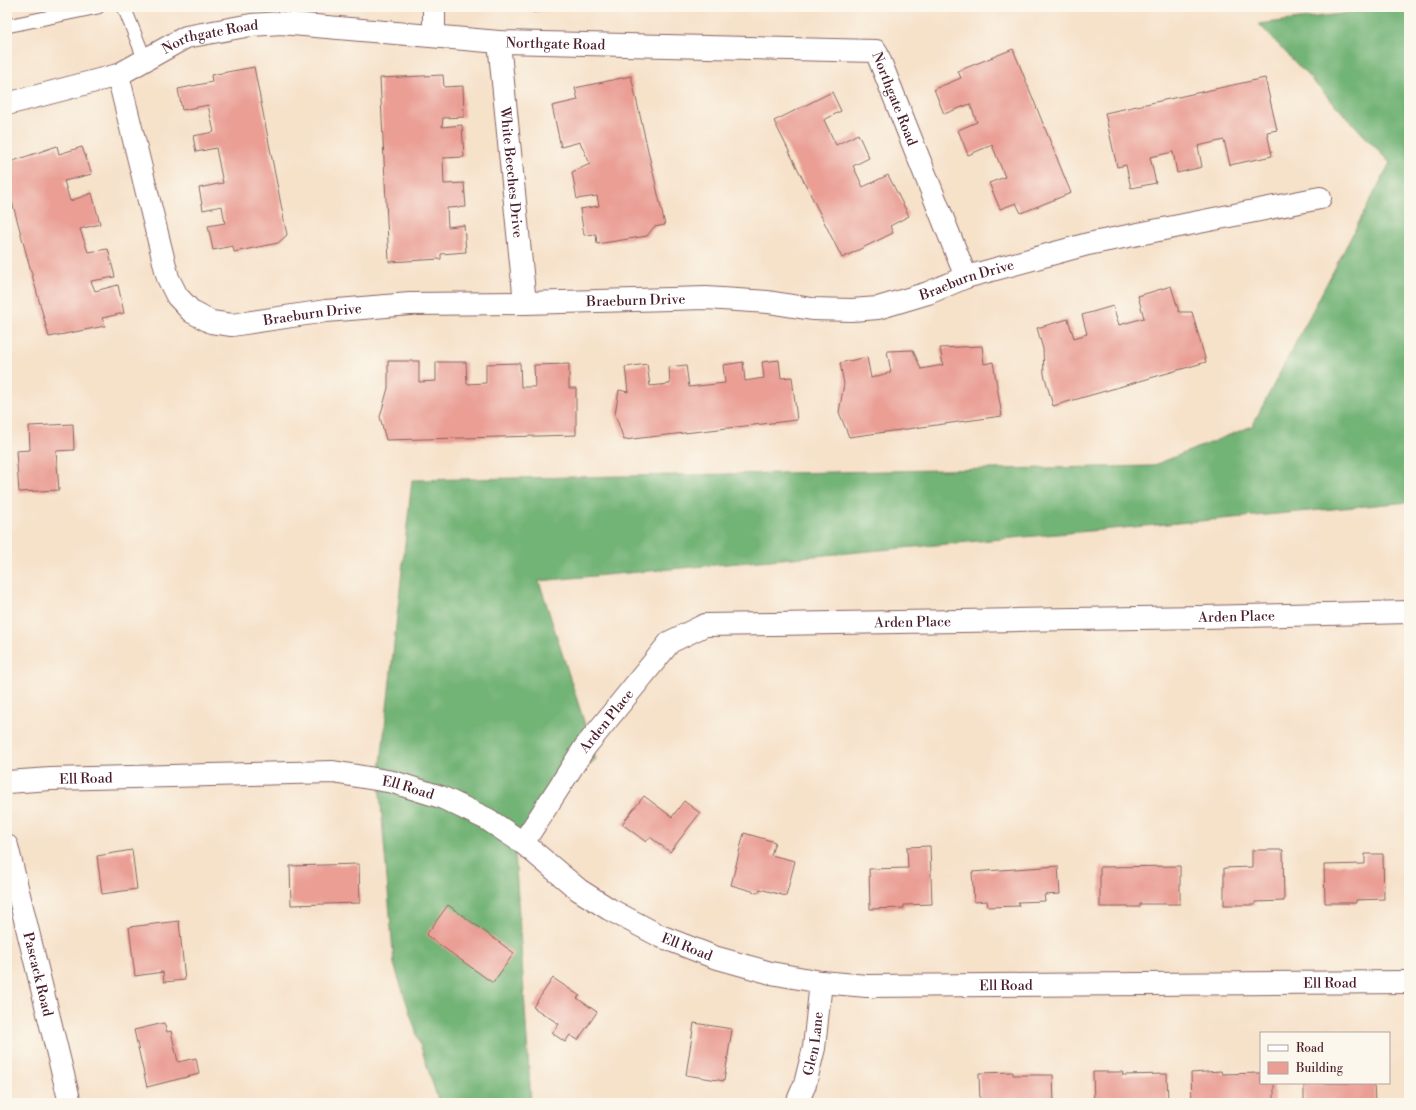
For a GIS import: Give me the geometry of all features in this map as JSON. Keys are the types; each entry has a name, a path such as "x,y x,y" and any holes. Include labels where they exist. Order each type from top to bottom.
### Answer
{"street":[{"path":"434,7 434,36"},
{"name":"Northgate Road","path":"7,104 118,75 186,37 251,25 281,23 499,42 876,51 966,277"},
{"name":"White Beeches Drive","path":"499,42 524,304"},
{"name":"Braeburn Drive","path":"118,75 168,278 177,296 192,312 211,322 232,325 326,311 410,304 524,304 706,298 768,302 812,310 852,310 878,308 928,293 966,277 1088,244 1320,198"},
{"name":"Arden Place","path":"523,843 585,747 670,642 705,625 1409,612"},
{"name":"Ell Road","path":"7,782 51,779 333,772 393,782 441,797 487,819 523,843 579,890 609,909 660,936 714,957 771,973 821,982 867,986 1409,982"},
{"name":"Pascack Road","path":"7,846 70,1103"},
{"name":"Glen Lane","path":"797,1103 805,1084 814,1048 821,982"}],"lane":[{"path":"7,26 98,7"},
{"path":"124,7 145,60"}],"green space":[{"path":"1397,7 1409,7 1409,502 539,581 596,759 514,836 531,1103 439,1103 394,964 379,781 412,480 1152,466 1252,426 1390,163 1259,24"}],"building":[{"path":"533,7 566,7 566,8 533,12"},
{"path":"1013,49 1071,193 1021,213 1016,203 1000,209 989,183 1005,177 992,145 968,155 958,130 977,122 970,104 944,114 934,89 961,78 958,71"},
{"path":"254,67 287,235 278,243 234,252 233,246 213,250 208,226 225,223 222,206 203,210 199,188 223,183 216,148 196,152 193,136 214,132 208,105 182,110 178,89 212,82 211,75"},
{"path":"443,75 444,87 463,86 464,117 443,118 442,127 462,125 464,157 443,158 444,184 464,183 466,207 447,208 448,227 464,225 466,252 441,254 441,259 389,262 380,78"},
{"path":"631,76 665,225 654,227 647,236 597,244 596,234 584,235 580,209 599,206 597,196 577,199 572,172 590,164 580,142 561,147 552,106 578,100 575,88"},
{"path":"1265,78 1277,130 1267,132 1272,156 1230,165 1224,140 1198,146 1202,167 1177,173 1173,152 1150,157 1156,183 1131,188 1126,165 1117,167 1105,113"},
{"path":"832,92 841,111 824,120 836,145 858,134 869,158 853,166 863,187 888,175 909,216 890,226 893,233 842,258 774,121"},
{"path":"57,146 59,154 82,147 92,174 64,181 70,201 92,193 100,224 80,229 88,252 108,249 115,277 91,281 95,291 118,285 124,313 102,318 105,326 49,337 7,183 7,163"},
{"path":"1171,286 1179,312 1192,312 1206,362 1053,406 1044,374 1043,349 1037,328 1068,319 1074,338 1087,334 1082,315 1113,306 1119,325 1144,318 1138,296"},
{"path":"982,346 984,364 993,362 1002,416 849,437 839,412 844,384 840,363 867,357 871,378 891,372 887,351 913,350 921,369 943,365 940,348"},
{"path":"779,360 781,378 792,377 797,420 624,440 615,414 619,390 628,392 625,367 647,364 650,386 670,384 669,367 686,365 689,387 725,383 723,365 743,362 745,381 764,378 762,362"},
{"path":"388,361 419,361 419,382 436,381 436,362 466,362 467,384 486,383 486,364 520,363 521,387 535,387 534,365 569,364 569,388 576,388 576,435 386,440 380,417 388,388"},
{"path":"73,424 74,450 56,451 59,490 19,492 16,451 30,450 29,426"},
{"path":"644,796 672,817 684,801 700,813 670,852 650,837 646,842 622,824"},
{"path":"744,833 775,842 771,855 795,861 786,896 760,889 759,893 731,885"},
{"path":"930,846 932,904 904,905 904,908 870,909 869,869 908,868 907,847"},
{"path":"132,850 137,889 102,894 97,856"},
{"path":"1252,850 1283,850 1284,901 1255,902 1255,905 1224,905 1224,868 1252,867"},
{"path":"1365,854 1383,854 1384,899 1356,900 1356,903 1325,903 1324,865 1365,864"},
{"path":"359,864 360,903 291,905 290,866"},
{"path":"1058,866 1060,894 1044,895 1045,901 1018,902 1019,906 988,907 987,901 974,902 972,872"},
{"path":"1180,866 1180,904 1140,904 1140,907 1100,907 1100,867"},
{"path":"448,905 514,953 493,983 426,935"},
{"path":"179,921 185,980 164,982 163,972 135,976 129,927"},
{"path":"553,978 580,996 577,998 597,1012 578,1040 570,1035 565,1042 552,1033 559,1024 533,1007"},
{"path":"164,1023 167,1032 171,1031 178,1062 196,1058 199,1074 147,1087 134,1030"},
{"path":"694,1023 732,1029 724,1081 686,1075"},
{"path":"1221,1071 1222,1074 1260,1073 1260,1084 1274,1084 1274,1103 1192,1103 1191,1073"},
{"path":"1013,1072 1013,1075 1053,1075 1054,1103 980,1103 979,1073"},
{"path":"1093,1072 1123,1072 1122,1075 1167,1074 1168,1103 1094,1103"},
{"path":"1304,1084 1374,1084 1375,1103 1304,1103"}]}
